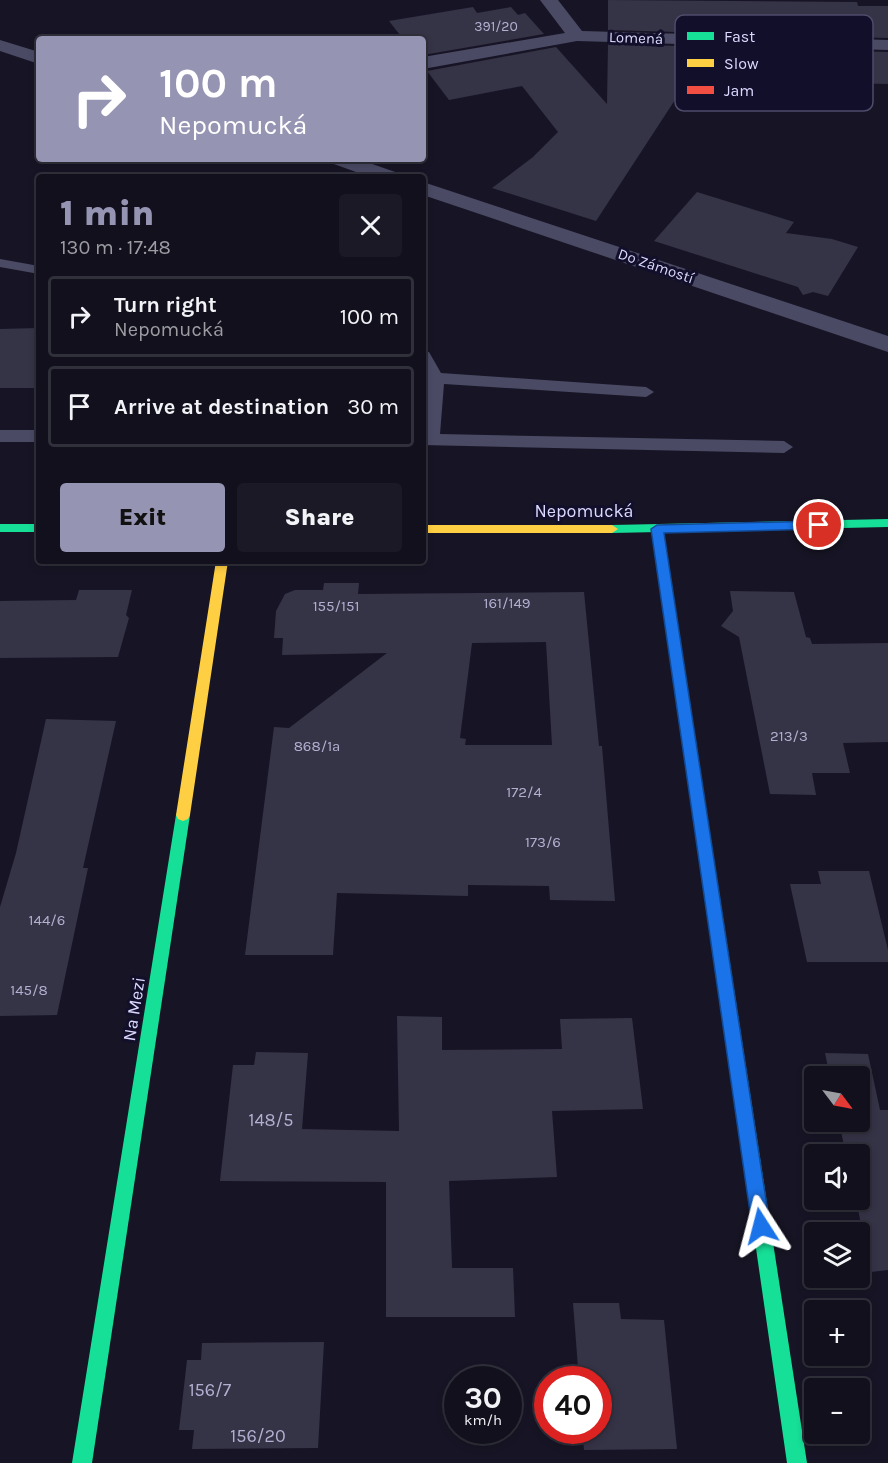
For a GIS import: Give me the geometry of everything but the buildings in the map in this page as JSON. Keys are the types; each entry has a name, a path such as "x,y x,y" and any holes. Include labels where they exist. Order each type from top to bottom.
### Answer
{"street":[{"path":"549,0 578,36"},
{"name":"Lomená","path":"426,62 578,36 675,39"},
{"path":"0,45 36,57"},
{"name":"Lomená","path":"873,45 888,45"},
{"path":"347,162 382,174"},
{"name":"Do Zámostí","path":"426,189 888,344"},
{"name":"Nepomucká","path":"426,529 657,529 888,523"},
{"path":"0,528 36,528"},
{"path":"657,529 797,1463"},
{"name":"Na Mezi","path":"82,1463 222,564"}],"lane":[{"path":"0,263 36,269"},
{"path":"426,361 436,378 427,439 784,447"},
{"path":"436,378 646,392"},
{"path":"0,436 36,436"}],"traffic: fast":[{"path":"612,529 888,523"},
{"path":"0,528 36,528"},
{"path":"82,1463 183,815"},
{"path":"704,840 797,1463"}],"traffic: slow":[{"path":"426,529 612,529"},
{"path":"183,815 222,564"}],"traffic: jam":[{"path":"657,529 704,840"}],"route":[{"path":"761,1226 657,529 819,525"}]}
